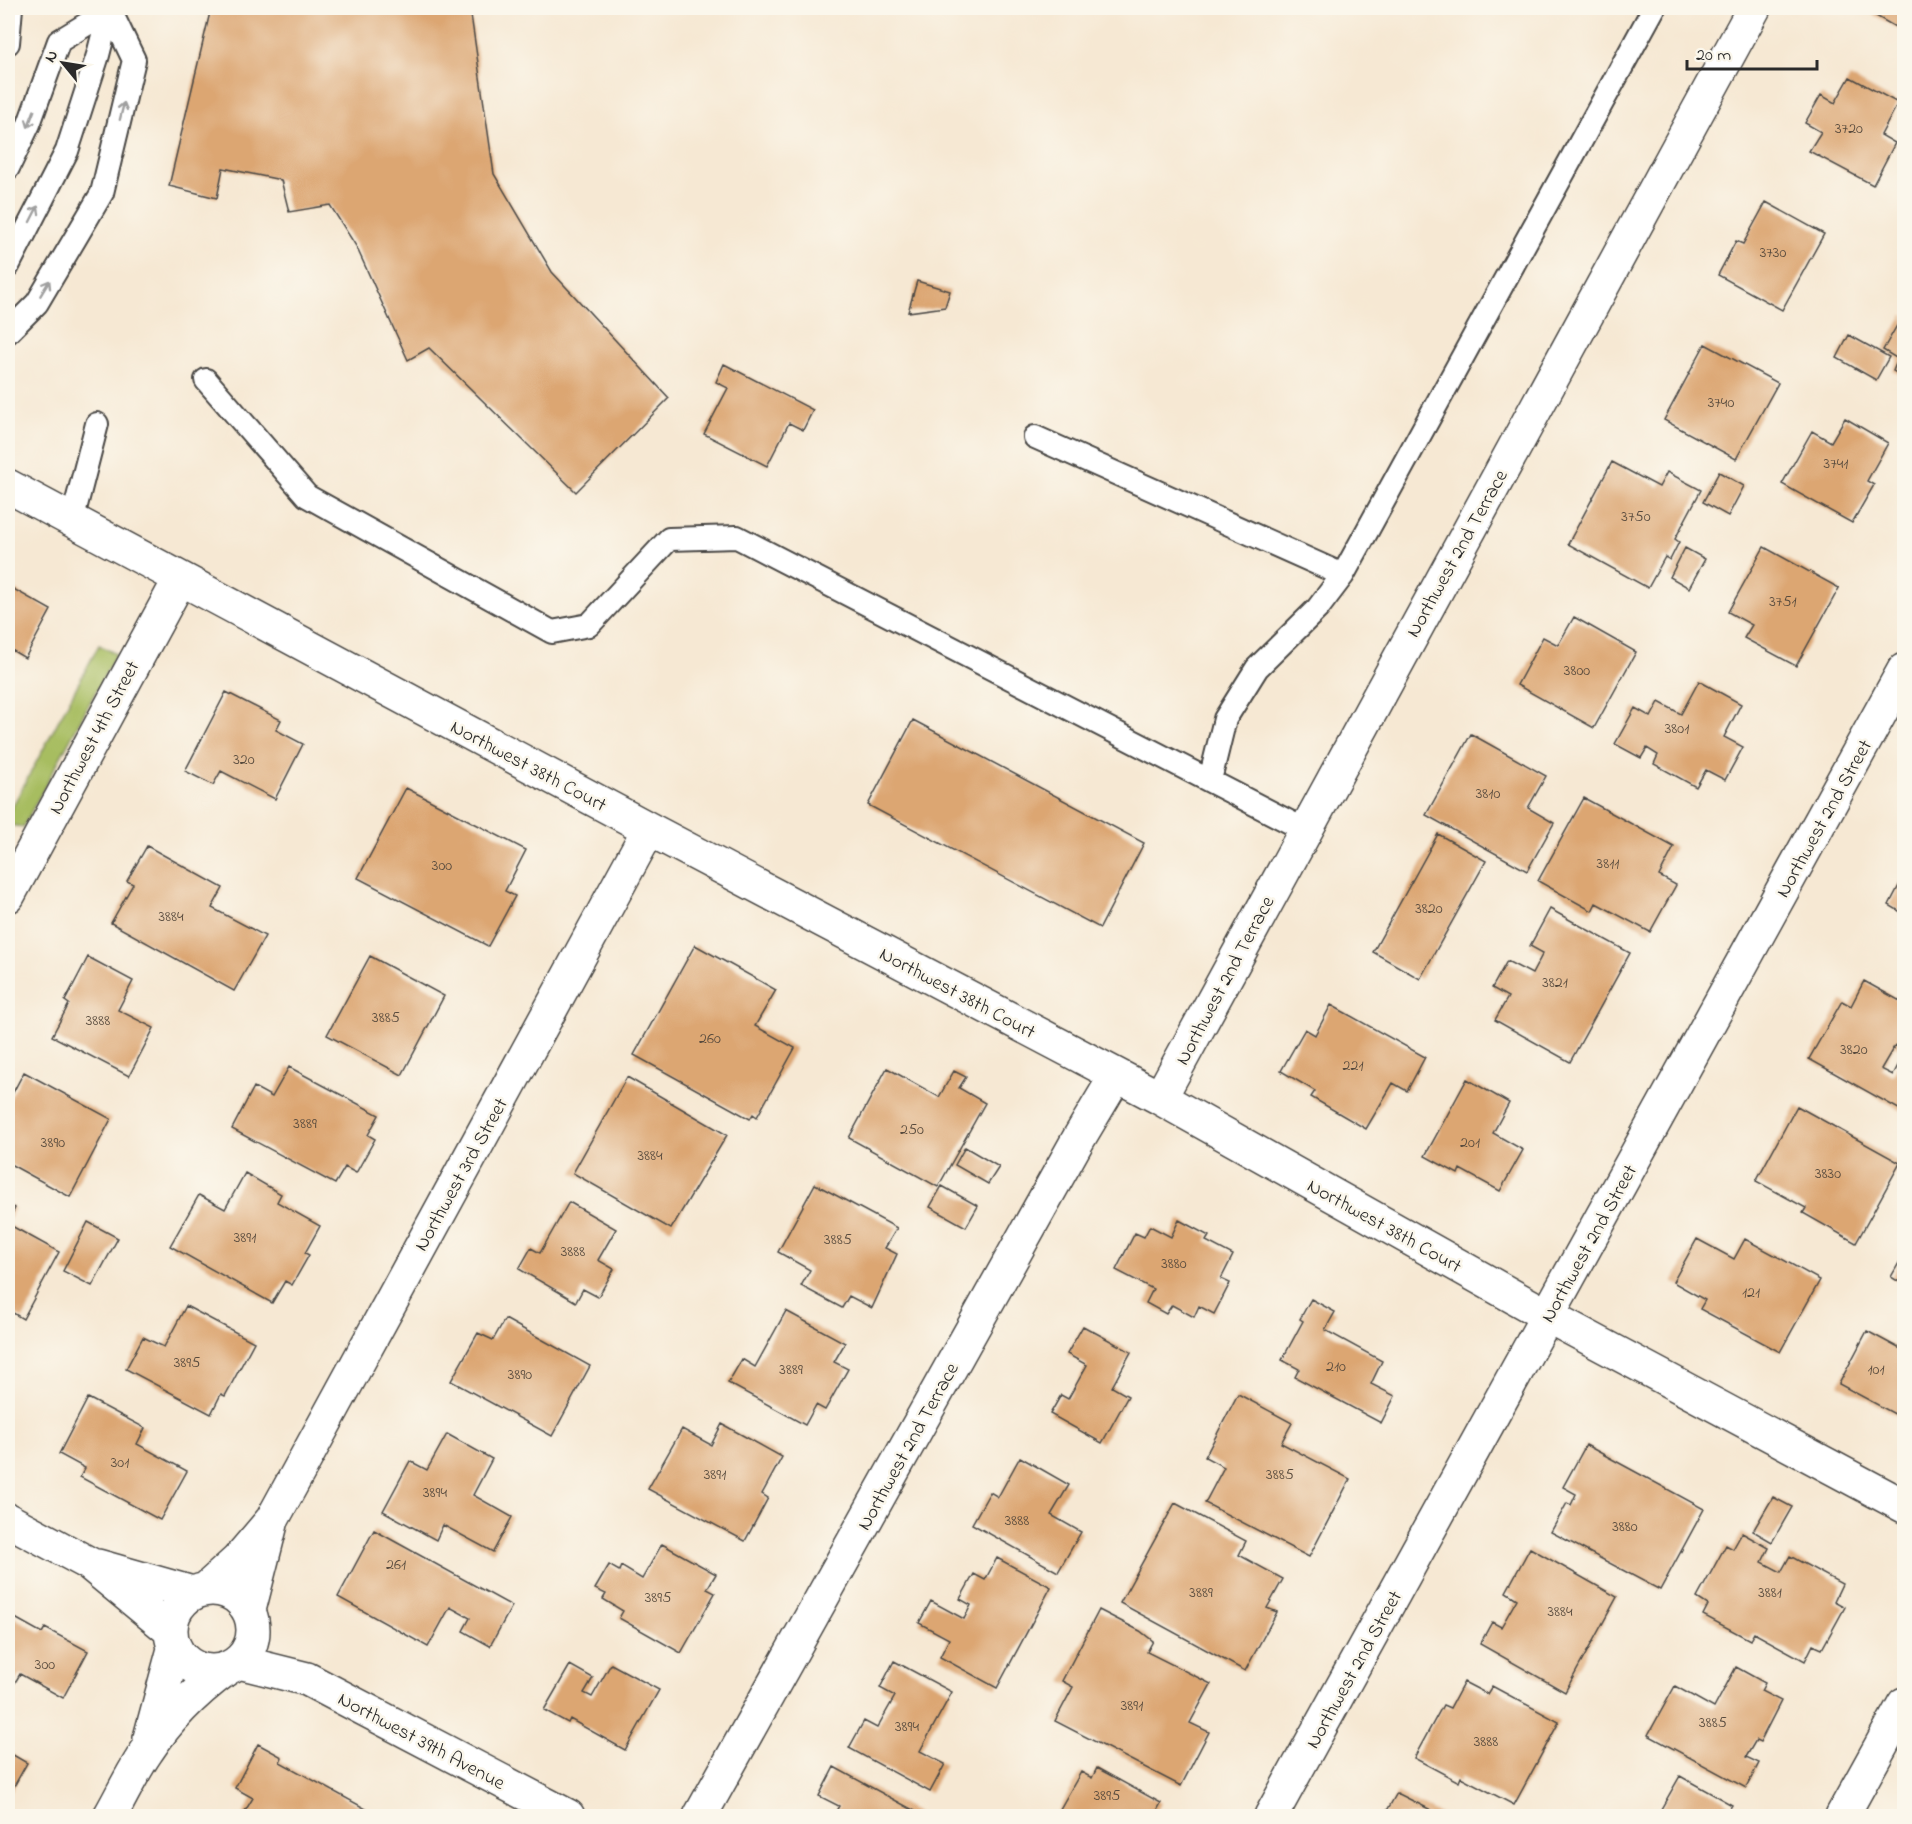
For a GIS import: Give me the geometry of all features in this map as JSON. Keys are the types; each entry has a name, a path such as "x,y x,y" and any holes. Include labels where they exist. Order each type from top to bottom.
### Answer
{"street":[{"name":"Northwest 2nd Terrace","path":"1160,1098 1754,8"},
{"name":"Northwest 38th Court","path":"8,486 649,829 1160,1098 1548,1316 1905,1506"},
{"name":"Northwest 4th Street","path":"8,896 180,579"},
{"name":"Northwest 2nd Street","path":"1271,1816 1905,670"},
{"name":"Northwest 3rd Street","path":"200,1591 238,1560 272,1520 649,829"},
{"name":"Northwest 2nd Terrace","path":"699,1816 1116,1076"},
{"path":"8,1520 90,1564 200,1591 223,1590 239,1597 251,1616 253,1637 248,1651 232,1666 200,1689 174,1717 146,1751 110,1816"},
{"name":"Northwest 3rd Street","path":"251,1616 272,1520"},
{"path":"90,1564 172,1640 183,1661 196,1669 210,1672 232,1666"},
{"path":"146,1751 172,1640 174,1613 182,1602 200,1591"},
{"name":"Northwest 39th Avenue","path":"251,1616 268,1641 308,1679 567,1816"},
{"name":"Northwest 39th Avenue","path":"232,1666 308,1679"},
{"path":"1842,1816 1905,1704"}],"lane":[{"path":"8,43 11,8"},
{"path":"1210,780 1224,719 1257,668 1318,608 1343,575 1654,8"},
{"path":"8,168 29,124 59,41 110,9"},
{"path":"8,266 67,152 110,9"},
{"path":"8,333 37,303 102,193 134,60 110,9"},
{"path":"206,380 307,496 552,632 589,625 669,539 737,537 1305,830"},
{"path":"72,521 97,424"},
{"path":"1035,437 1343,575"}],"green space":[{"path":"99,645 116,654 23,827 9,825 8,815"}],"building":[{"path":"211,8 470,8 494,174 552,272 669,398 576,492 429,348 408,360 356,246 330,205 289,212 281,180 223,168 217,198 169,186"},
{"path":"1862,8 1904,8 1904,32"},
{"path":"1850,77 1898,103 1881,135 1895,143 1873,185 1809,151 1821,132 1805,123 1821,95 1835,103"},
{"path":"1766,202 1824,234 1782,310 1718,275 1736,241 1743,244"},
{"path":"917,281 950,291 945,307 908,312"},
{"path":"1903,315 1904,377 1893,371 1898,359 1883,350"},
{"path":"1849,335 1889,357 1876,380 1837,358"},
{"path":"1705,344 1778,383 1736,459 1664,420"},
{"path":"724,364 813,410 803,430 789,423 767,466 704,434 728,388 716,382"},
{"path":"1845,418 1888,443 1867,481 1874,485 1852,523 1782,484 1812,431 1831,442"},
{"path":"1612,462 1659,487 1667,472 1701,490 1675,539 1679,542 1670,560 1665,557 1648,588 1568,544"},
{"path":"1719,472 1744,486 1728,516 1703,502"},
{"path":"1764,547 1839,588 1796,666 1744,638 1752,625 1728,612"},
{"path":"1685,548 1705,559 1689,588 1670,577"},
{"path":"8,586 51,610 25,658 8,648"},
{"path":"1574,617 1636,652 1594,728 1517,685 1543,637 1558,645"},
{"path":"1699,681 1741,704 1724,737 1743,747 1725,780 1706,770 1696,787 1654,764 1658,755 1647,748 1641,758 1615,744 1635,708 1651,717 1659,702 1681,714"},
{"path":"226,692 281,720 276,730 303,744 275,799 221,771 213,785 185,771"},
{"path":"913,720 1144,843 1100,928 868,805"},
{"path":"1471,734 1546,776 1528,808 1554,823 1527,871 1426,815"},
{"path":"406,788 526,850 505,891 515,896 488,946 358,878"},
{"path":"1584,798 1674,847 1659,876 1676,885 1650,932 1596,903 1592,911 1538,881"},
{"path":"1438,834 1486,861 1420,979 1373,952"},
{"path":"147,846 223,888 212,908 265,936 234,991 111,923 133,884 127,881"},
{"path":"1904,876 1904,914 1889,905"},
{"path":"1550,909 1630,953 1570,1062 1495,1020 1508,997 1492,988 1507,961 1532,974 1543,953 1530,946"},
{"path":"695,945 776,990 755,1026 795,1048 757,1117 753,1114 750,1119 634,1055"},
{"path":"370,956 444,996 402,1075 327,1035"},
{"path":"88,957 133,981 118,1010 154,1028 129,1076 52,1036 69,1004 65,1001"},
{"path":"1864,981 1900,1001 1904,992 1904,1051 1895,1045 1881,1069 1893,1075 1902,1058 1904,1060 1904,1112 1809,1059 1842,1001 1851,1006"},
{"path":"1331,1005 1425,1057 1407,1091 1393,1083 1366,1129 1311,1097 1315,1091 1281,1071 1305,1029 1315,1035"},
{"path":"289,1067 379,1115 368,1135 375,1139 356,1173 345,1167 335,1184 232,1129 254,1087 272,1097"},
{"path":"887,1068 939,1097 954,1071 966,1077 959,1088 985,1103 938,1187 849,1138"},
{"path":"24,1072 111,1119 70,1197 8,1163 8,1102"},
{"path":"627,1077 727,1135 671,1229 573,1173"},
{"path":"1467,1079 1509,1103 1493,1133 1523,1150 1500,1191 1460,1169 1458,1174 1425,1156"},
{"path":"1797,1106 1900,1163 1856,1243 1803,1213 1806,1208 1756,1181"},
{"path":"965,1147 999,1167 988,1184 955,1165"},
{"path":"245,1173 281,1194 277,1202 320,1226 305,1253 309,1255 292,1285 285,1281 272,1303 170,1246 199,1195 225,1209"},
{"path":"815,1184 897,1228 885,1248 897,1254 872,1308 849,1296 842,1308 801,1286 810,1270 778,1252"},
{"path":"942,1186 978,1206 966,1227 930,1207"},
{"path":"569,1202 616,1229 598,1260 614,1269 598,1297 583,1289 576,1302 519,1269 531,1248 540,1253"},
{"path":"8,1204 15,1208 8,1222"},
{"path":"1179,1220 1209,1236 1206,1241 1233,1255 1221,1279 1230,1283 1214,1314 1199,1306 1194,1317 1172,1305 1166,1314 1146,1303 1153,1289 1116,1270 1135,1233 1144,1237 1150,1226 1171,1237"},
{"path":"88,1222 118,1238 92,1286 63,1271"},
{"path":"8,1224 59,1252 23,1319 8,1310"},
{"path":"1697,1239 1734,1259 1745,1239 1820,1280 1780,1352 1700,1309 1705,1300 1673,1282"},
{"path":"1904,1254 1904,1285 1891,1277"},
{"path":"1311,1299 1335,1312 1325,1330 1382,1361 1371,1384 1395,1396 1381,1423 1295,1377 1299,1369 1282,1360 1303,1321 1300,1319"},
{"path":"186,1306 254,1342 225,1396 221,1394 211,1414 126,1369 143,1337 164,1347"},
{"path":"786,1311 845,1343 834,1362 848,1369 825,1410 816,1405 805,1425 728,1383 742,1359 755,1367"},
{"path":"505,1319 590,1366 552,1436 451,1381 478,1333 493,1340"},
{"path":"1083,1326 1131,1352 1112,1387 1128,1396 1102,1443 1050,1414 1061,1395 1068,1399 1087,1365 1067,1354"},
{"path":"1867,1331 1904,1351 1904,1419 1839,1384"},
{"path":"1238,1394 1292,1423 1281,1443 1350,1479 1309,1557 1205,1503 1224,1467 1205,1457"},
{"path":"88,1398 145,1428 137,1444 187,1471 160,1520 80,1477 85,1468 59,1454"},
{"path":"722,1424 782,1457 762,1494 768,1498 745,1541 648,1489 682,1429 711,1445"},
{"path":"447,1434 492,1459 473,1495 512,1517 493,1552 443,1525 436,1540 383,1511 410,1461 427,1470"},
{"path":"1586,1445 1704,1509 1660,1590 1551,1532 1567,1503 1571,1505 1576,1494 1563,1487"},
{"path":"1020,1457 1069,1485 1051,1515 1081,1532 1058,1572 972,1524 990,1492 998,1497"},
{"path":"1773,1497 1792,1507 1772,1542 1753,1531"},
{"path":"1175,1503 1246,1541 1239,1555 1283,1579 1267,1608 1277,1612 1245,1671 1120,1603"},
{"path":"374,1530 512,1606 490,1646 463,1631 470,1618 450,1607 428,1647 338,1597"},
{"path":"1742,1533 1769,1548 1762,1562 1781,1572 1790,1556 1842,1584 1834,1601 1845,1607 1822,1649 1813,1645 1805,1661 1754,1633 1750,1640 1703,1615 1708,1605 1697,1598 1726,1545 1733,1549"},
{"path":"662,1544 716,1574 707,1589 715,1593 681,1653 619,1618 623,1611 603,1599 606,1594 595,1589 609,1565 619,1571 621,1566 642,1579"},
{"path":"1530,1548 1617,1597 1565,1692 1480,1644 1492,1622 1501,1627 1517,1599 1506,1592"},
{"path":"997,1558 1051,1587 997,1688 940,1657 949,1639 919,1623 931,1601 964,1619 971,1605 960,1599 974,1574 985,1580"},
{"path":"1099,1610 1140,1631 1153,1641 1147,1652 1211,1684 1190,1723 1209,1732 1181,1786 1055,1721 1073,1687 1062,1681"},
{"path":"8,1614 42,1633 45,1628 88,1651 63,1698 20,1674 13,1686 8,1683"},
{"path":"894,1661 952,1692 920,1751 945,1764 930,1792 849,1748 864,1721 877,1728 895,1696 880,1688"},
{"path":"611,1664 659,1690 625,1750 570,1719 568,1723 544,1710 570,1665 593,1678 584,1693 592,1697"},
{"path":"1736,1667 1765,1683 1761,1691 1781,1701 1760,1742 1756,1740 1746,1757 1759,1763 1746,1788 1648,1735 1675,1686 1714,1708"},
{"path":"1464,1682 1487,1694 1492,1686 1559,1722 1514,1805 1461,1777 1459,1782 1414,1758 1443,1705 1450,1708"},
{"path":"258,1744 282,1757 280,1762 368,1810 365,1816 242,1816 253,1798 235,1788"},
{"path":"8,1752 27,1763 8,1797"},
{"path":"834,1767 924,1816 833,1816 839,1806 819,1796"},
{"path":"1097,1768 1161,1803 1154,1816 1056,1816 1081,1772 1092,1778"},
{"path":"1680,1776 1732,1805 1725,1816 1657,1816"},
{"path":"1397,1793 1443,1816 1384,1816"}]}
